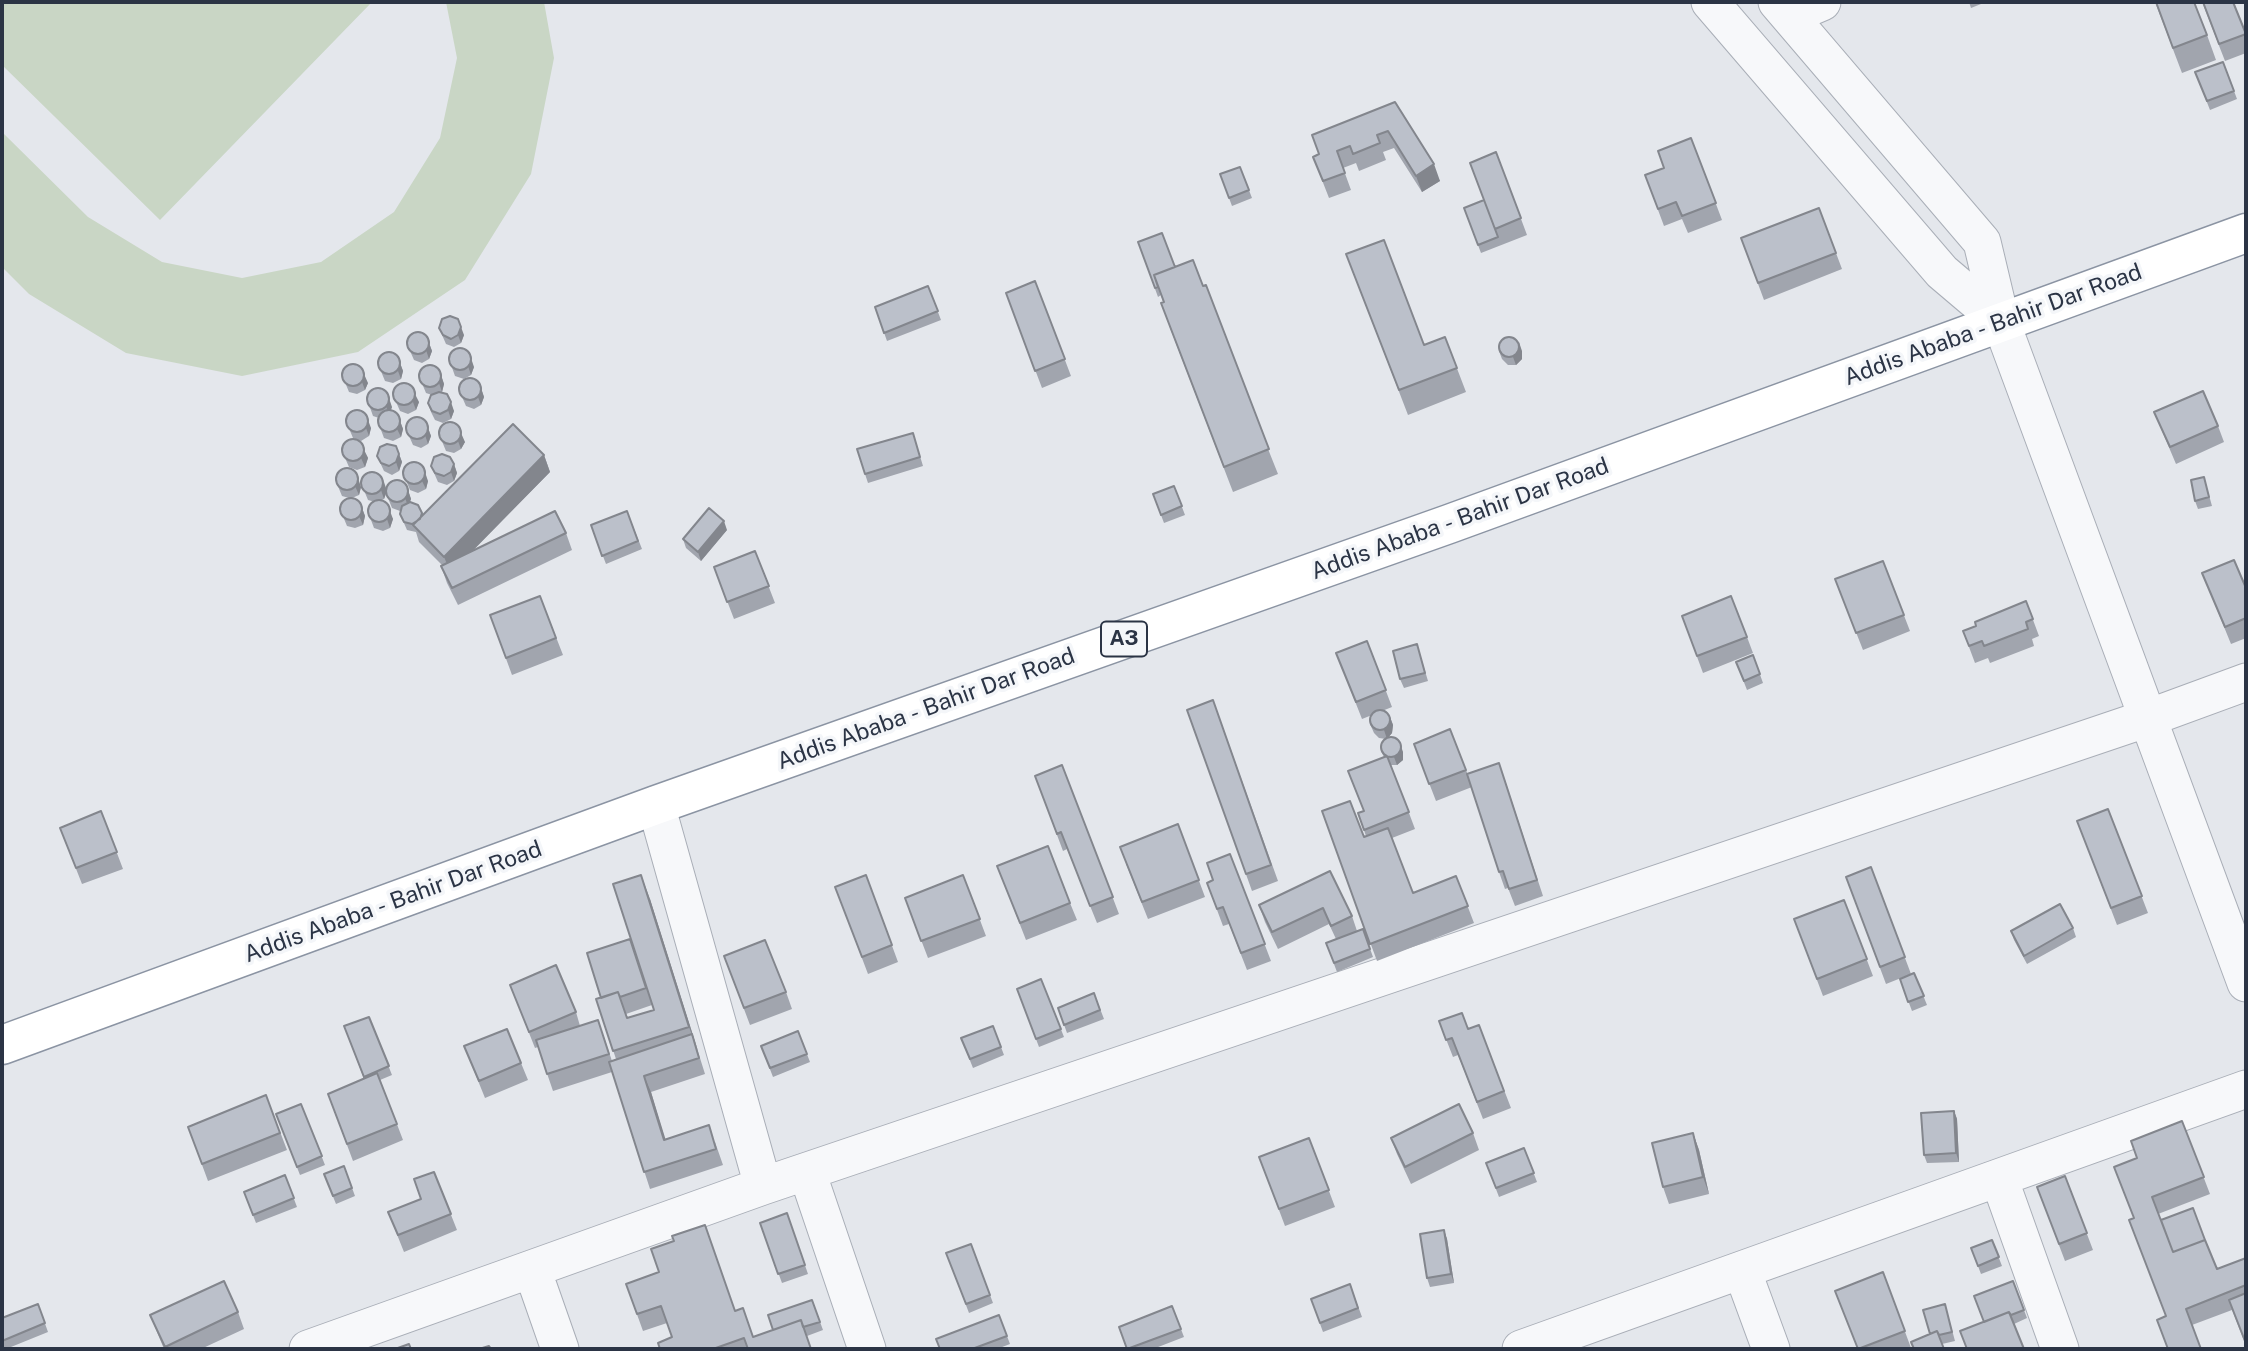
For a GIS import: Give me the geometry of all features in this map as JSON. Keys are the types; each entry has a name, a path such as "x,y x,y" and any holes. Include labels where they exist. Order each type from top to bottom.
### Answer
{"highway":[{"name":"Addis Ababa - Bahir Dar Road","path":"2,1045 656,805 1449,524 2246,233"}],"street":[{"path":"1710,2 1942,272 2001,322"},
{"path":"1783,9 1822,2"},
{"path":"1783,9 1982,242 2001,322 2246,983"},
{"path":"308,1349 763,1186 2148,718 2246,682"},
{"path":"656,805 763,1186"},
{"path":"1521,1349 2246,1089"},
{"path":"807,1172 867,1349"},
{"path":"1999,1178 2060,1349"},
{"path":"532,1269 560,1349"},
{"path":"1742,1270 1771,1349"}],"green space":[{"path":"2,2 372,2 160,220 2,65"},
{"path":"446,2 544,2 554,58 531,174 465,280 358,352 242,376 126,353 29,294 2,267 2,132 88,217 162,262 242,278 321,262 394,212 440,138 457,58"}],"building":[{"path":"2156,2 2194,2 2207,35 2173,48"},
{"path":"2203,2 2233,2 2246,34 2219,44"},
{"path":"2223,62 2234,91 2207,101 2195,72"},
{"path":"1395,102 1434,164 1416,176 1388,131 1377,135 1380,143 1353,154 1350,146 1337,151 1345,173 1323,181 1313,157 1319,154 1312,135"},
{"path":"1691,138 1716,203 1682,216 1676,202 1658,209 1645,175 1664,168 1658,151"},
{"path":"1496,152 1521,218 1495,229 1470,163"},
{"path":"1240,167 1249,190 1229,198 1220,174"},
{"path":"1484,200 1498,237 1478,245 1464,208"},
{"path":"1819,208 1836,253 1758,283 1741,238"},
{"path":"1162,233 1175,267 1154,275 1158,287 1155,288 1138,242"},
{"path":"1384,240 1424,345 1445,337 1457,368 1399,390 1346,254"},
{"path":"1193,260 1203,286 1206,285 1269,449 1224,467 1161,303 1164,302 1154,275"},
{"path":"1035,281 1065,359 1035,371 1006,293"},
{"path":"928,286 938,311 884,333 875,307"},
{"path":"450,316 458,319 461,327 458,335 451,339 443,335 439,328 442,319"},
{"path":"418,332 426,335 429,343 426,351 418,354 410,351 407,343 410,335"},
{"path":"1509,337 1516,340 1519,347 1516,354 1509,357 1502,354 1499,347 1502,340"},
{"path":"460,348 468,351 471,359 468,367 460,370 452,367 449,359 452,351"},
{"path":"389,352 397,355 400,363 397,371 389,374 381,371 378,363 381,355"},
{"path":"353,364 361,367 364,375 361,383 353,386 345,383 342,375 345,367"},
{"path":"430,365 438,368 441,376 438,384 430,387 422,384 419,376 422,368"},
{"path":"470,378 480,385 481,389 474,399 470,400 460,393 459,389 466,379"},
{"path":"404,383 412,386 415,394 412,402 404,405 396,402 393,394 396,386"},
{"path":"378,388 386,391 389,399 386,407 378,410 370,407 367,399 370,391"},
{"path":"2203,391 2218,426 2170,447 2154,412"},
{"path":"439,392 447,394 451,402 448,410 440,414 432,411 428,403 431,395"},
{"path":"357,410 365,413 368,421 365,429 357,432 349,429 346,421 349,413"},
{"path":"389,410 397,413 400,421 397,429 389,432 381,429 378,421 381,413"},
{"path":"417,417 425,420 428,428 425,436 417,439 409,436 406,428 409,420"},
{"path":"450,422 458,425 461,433 458,441 450,444 442,441 439,433 442,425"},
{"path":"513,424 544,455 444,557 413,525"},
{"path":"913,433 920,457 865,474 857,449"},
{"path":"353,439 361,442 364,450 361,458 353,461 345,458 342,450 345,442"},
{"path":"387,444 396,446 399,454 396,462 389,466 381,463 377,456 380,447"},
{"path":"442,454 450,457 454,464 451,472 444,476 435,473 431,466 434,457"},
{"path":"414,462 422,465 425,473 422,481 414,484 406,481 403,473 406,465"},
{"path":"347,468 355,471 358,479 355,487 347,490 339,487 336,479 339,471"},
{"path":"372,472 380,475 383,483 380,491 372,494 364,491 361,483 364,475"},
{"path":"2204,477 2209,497 2195,501 2191,480"},
{"path":"397,480 405,483 408,491 405,499 397,502 389,499 386,491 389,483"},
{"path":"1174,486 1182,506 1161,515 1153,494"},
{"path":"351,498 359,501 362,509 359,517 351,520 343,517 340,509 343,501"},
{"path":"379,500 387,503 390,511 387,519 379,522 371,519 368,511 371,503"},
{"path":"410,502 418,505 422,513 420,519 412,524 404,522 400,514 402,506"},
{"path":"709,508 724,521 698,552 683,539"},
{"path":"555,511 566,533 452,588 441,566"},
{"path":"627,511 638,541 602,556 591,525"},
{"path":"755,551 769,586 727,602 714,567"},
{"path":"2234,560 2246,588 2246,618 2225,627 2202,573"},
{"path":"1883,561 1904,615 1856,633 1835,579"},
{"path":"540,596 556,638 506,658 490,615"},
{"path":"1731,596 1747,637 1697,656 1682,616"},
{"path":"2026,601 2033,619 2026,622 2028,629 1984,646 1982,641 1969,646 1963,631 1976,626 1975,622"},
{"path":"1367,641 1386,690 1356,702 1336,653"},
{"path":"1417,644 1425,673 1400,679 1393,651"},
{"path":"1753,655 1760,674 1744,681 1736,662"},
{"path":"1213,700 1271,865 1246,874 1187,710"},
{"path":"1380,710 1387,713 1390,720 1387,727 1380,730 1373,727 1370,720 1373,713"},
{"path":"1450,729 1466,770 1429,784 1414,744"},
{"path":"1391,737 1398,740 1401,747 1398,754 1391,757 1384,754 1381,747 1384,740"},
{"path":"1387,756 1409,812 1364,830 1358,813 1364,811 1348,771"},
{"path":"1499,763 1537,880 1509,889 1503,871 1499,872 1467,774"},
{"path":"1062,765 1113,897 1090,906 1061,832 1057,834 1035,776"},
{"path":"1350,801 1364,837 1388,828 1413,893 1456,876 1468,906 1370,944 1322,811"},
{"path":"2108,809 2142,896 2111,908 2077,821"},
{"path":"101,811 117,852 76,868 60,828"},
{"path":"1178,824 1199,880 1142,902 1120,847"},
{"path":"1048,846 1070,903 1020,923 997,866"},
{"path":"1230,854 1265,944 1241,953 1223,907 1217,909 1207,883 1213,880 1207,863"},
{"path":"1871,867 1905,957 1880,967 1846,877"},
{"path":"1330,871 1352,916 1331,926 1323,908 1272,932 1259,905"},
{"path":"641,875 689,1027 613,1051 596,999 618,992 627,1018 654,1010 613,884"},
{"path":"866,875 892,945 862,957 835,887"},
{"path":"963,875 980,919 921,941 905,898"},
{"path":"1844,900 1867,959 1817,979 1794,919"},
{"path":"2060,904 2073,928 2024,956 2011,931"},
{"path":"1363,929 1370,949 1334,963 1326,943"},
{"path":"630,939 646,988 620,997 618,992 601,998 587,953"},
{"path":"765,940 786,992 744,1008 724,956"},
{"path":"556,965 576,1012 529,1032 510,985"},
{"path":"1914,973 1924,996 1908,1002 1900,979"},
{"path":"1041,979 1061,1029 1036,1039 1017,989"},
{"path":"1094,993 1100,1010 1064,1025 1058,1008"},
{"path":"1462,1013 1468,1029 1479,1025 1504,1091 1477,1102 1452,1038 1446,1040 1439,1021"},
{"path":"369,1017 389,1066 364,1077 344,1026"},
{"path":"598,1020 609,1054 547,1074 536,1040"},
{"path":"993,1026 1001,1047 970,1059 961,1038"},
{"path":"507,1029 521,1063 479,1081 464,1046"},
{"path":"798,1031 807,1054 770,1068 761,1046"},
{"path":"692,1034 699,1058 644,1076 664,1140 709,1125 716,1149 644,1172 609,1062"},
{"path":"377,1073 397,1124 347,1144 328,1094"},
{"path":"266,1095 280,1133 202,1164 188,1127"},
{"path":"301,1104 322,1156 297,1167 276,1114"},
{"path":"1459,1104 1473,1133 1405,1167 1391,1138"},
{"path":"1954,1111 1956,1153 1924,1155 1921,1113"},
{"path":"2182,1121 2204,1177 2152,1197 2173,1252 2205,1240 2217,1269 2246,1258 2246,1285 2186,1309 2201,1349 2168,1349 2157,1320 2166,1316 2129,1220 2134,1218 2114,1167 2137,1158 2131,1141"},
{"path":"1693,1133 1703,1177 1663,1187 1652,1143"},
{"path":"1309,1138 1329,1190 1279,1209 1259,1157"},
{"path":"1524,1148 1534,1173 1496,1188 1486,1163"},
{"path":"344,1166 352,1188 333,1196 324,1174"},
{"path":"434,1172 451,1214 398,1235 388,1212 421,1199 414,1179"},
{"path":"285,1175 294,1198 253,1215 244,1192"},
{"path":"2065,1176 2087,1233 2059,1244 2037,1187"},
{"path":"2193,1208 2205,1240 2173,1252 2161,1220"},
{"path":"787,1213 805,1265 778,1274 760,1223"},
{"path":"705,1225 735,1311 743,1308 753,1337 801,1320 811,1349 748,1349 744,1338 713,1349 660,1349 658,1343 672,1337 661,1306 637,1314 626,1284 659,1272 651,1249 674,1241 672,1236"},
{"path":"1444,1230 1451,1274 1427,1278 1420,1234"},
{"path":"1992,1240 1999,1257 1978,1266 1971,1248"},
{"path":"971,1244 990,1295 966,1304 946,1253"},
{"path":"1883,1272 1905,1331 1858,1349 1835,1291"},
{"path":"224,1281 238,1312 165,1347 150,1315"},
{"path":"2013,1281 2024,1310 2011,1315 2009,1312 1984,1322 1974,1296"},
{"path":"1350,1284 1358,1308 1320,1323 1311,1299"},
{"path":"2246,1293 2246,1341 2245,1341 2229,1300"},
{"path":"812,1300 820,1322 803,1327 801,1320 773,1330 768,1315"},
{"path":"38,1304 45,1323 2,1341 2,1318"},
{"path":"1945,1304 1952,1332 1939,1335 1937,1331 1930,1334 1923,1310"},
{"path":"1172,1306 1181,1329 1127,1349 1119,1327"},
{"path":"2009,1312 2024,1349 1967,1349 1960,1331"},
{"path":"999,1315 1007,1336 972,1349 940,1349 936,1339"},
{"path":"1937,1331 1944,1349 1914,1349 1911,1342"},
{"path":"409,1344 411,1349 395,1349"}]}
